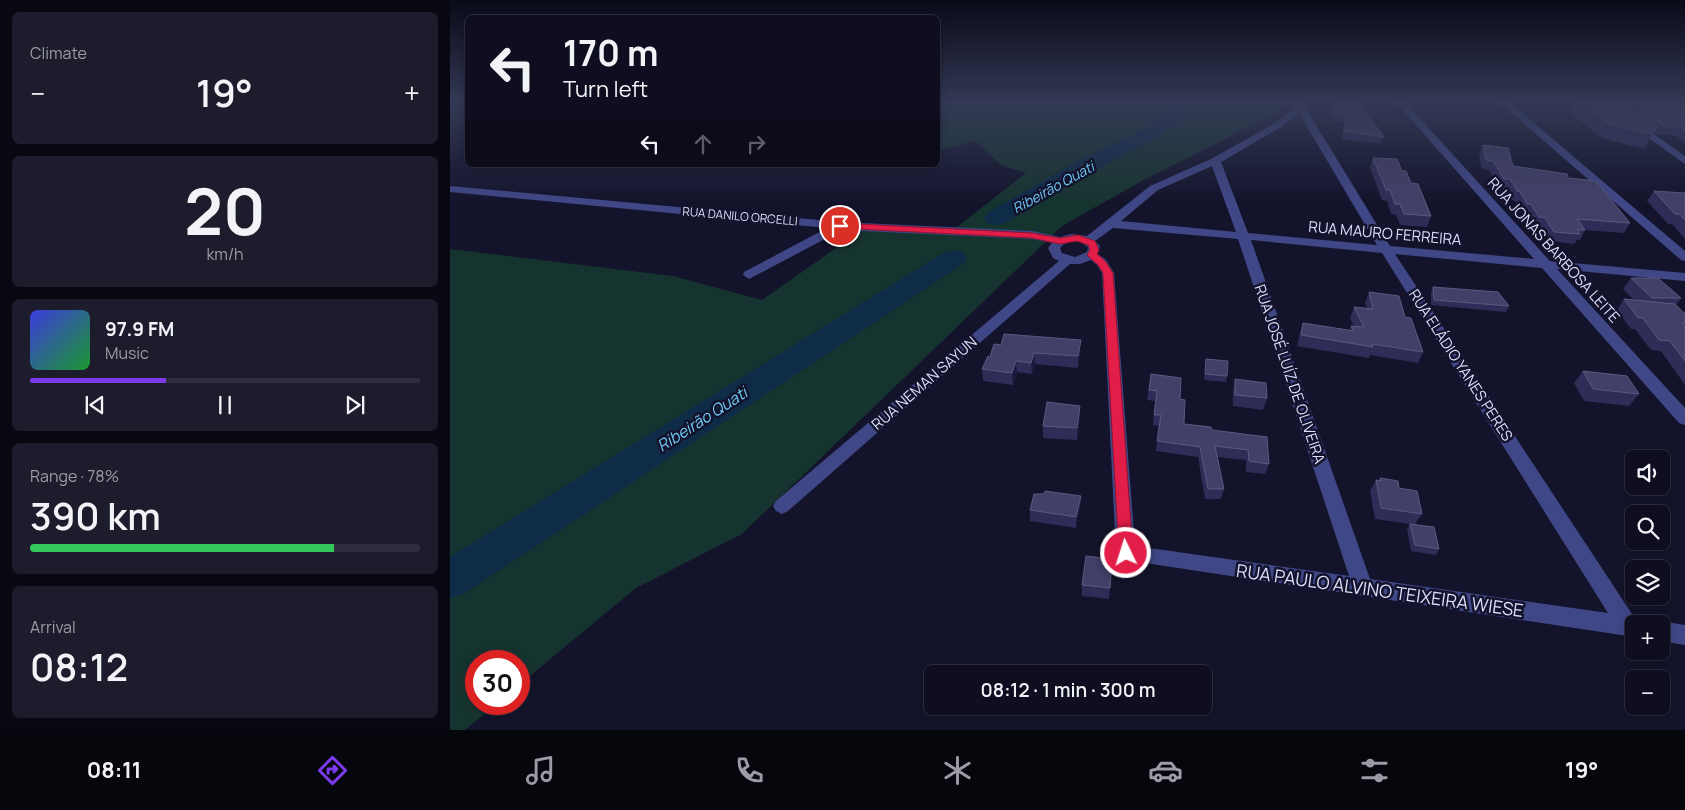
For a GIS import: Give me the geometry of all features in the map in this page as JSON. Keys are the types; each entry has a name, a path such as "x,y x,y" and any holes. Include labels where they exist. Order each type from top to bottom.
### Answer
{"street":[{"path":"1060,241 1054,248 1057,255 1067,260 1080,260 1111,224 1154,188 1215,161 1260,135"},
{"name":"RUA ELÁDIO YANES PERES","path":"1309,135 1625,617"},
{"name":"RUA JONAS BARBOSA LEITE","path":"1429,135 1685,419"},
{"path":"1541,135 1685,258"},
{"path":"1649,135 1685,161"},
{"name":"RUA JOSÉ LUÍZ DE OLIVEIRA","path":"1215,161 1243,236 1363,587"},
{"name":"RUA DANILO ORCELLI","path":"450,189 840,226 1032,235 1060,241 1071,238 1090,248"},
{"name":"RUA MAURO FERREIRA","path":"1111,224 1685,277"},
{"path":"749,275 840,226"},
{"name":"RUA PAULO ALVINO TEIXEIRA WIESE","path":"1090,248 1108,273 1126,553 1625,625"},
{"name":"RUA NEMAN SAYUN","path":"782,506 1067,260"},
{"path":"1670,632 1685,635"}],"green space":[{"path":"940,135 1233,135 1140,182 1062,226 742,534 636,588 530,676 530,650 465,650 465,715 483,715 465,730 450,730 450,249 673,276 762,300 869,225 947,235 1026,173 1001,165 975,141 940,150"}],"building":[{"path":"1483,145 1508,148 1513,166 1567,174 1568,178 1596,181 1630,223 1577,219 1585,230 1577,230 1580,234 1554,232 1545,218 1539,217 1531,204 1527,204 1510,179 1504,179 1493,161 1486,160"},
{"path":"1373,158 1397,159 1402,171 1406,171 1411,183 1418,184 1431,216 1404,214 1400,204 1395,204 1390,190 1386,190"},
{"path":"1654,191 1685,193 1685,220 1679,214 1675,214"},
{"path":"1631,278 1658,278 1681,298 1652,298"},
{"path":"1433,287 1498,292 1509,306 1434,300"},
{"path":"1369,292 1399,296 1405,317 1411,318 1423,352 1372,344 1373,347 1301,335 1303,323 1354,331 1351,326 1364,327 1354,307 1373,309"},
{"path":"1624,299 1675,304 1685,314 1685,323 1682,323 1685,327 1685,361 1670,341 1659,340 1643,318 1638,318"},
{"path":"1004,334 1081,340 1078,356 1034,353 1031,363 1016,361 1012,373 982,369 988,356 990,357 994,344 1001,345"},
{"path":"1206,359 1228,361 1227,376 1205,374"},
{"path":"1583,371 1627,376 1639,394 1593,389"},
{"path":"1151,374 1181,378 1180,399 1185,400 1184,424 1211,427 1212,430 1267,437 1269,464 1249,461 1248,450 1215,446 1224,489 1208,489 1200,447 1157,441 1161,415 1154,415 1157,391 1149,390"},
{"path":"1235,379 1266,383 1267,398 1235,395"},
{"path":"1047,402 1080,406 1077,428 1043,426"},
{"path":"1380,478 1398,481 1399,488 1417,491 1422,514 1381,508 1376,480 1381,481"},
{"path":"1045,491 1081,496 1076,517 1030,510 1034,494 1044,494"},
{"path":"1410,524 1434,527 1439,549 1415,545"},
{"path":"1086,556 1112,559 1110,588 1082,585"}],"waterway":[{"name":"Ribeirão Quati","path":"996,218 1084,167 1147,135"},
{"name":"Ribeirão Quati","path":"450,580 954,258"}],"route":[{"path":"840,226 1032,235 1060,241 1078,238 1092,243 1095,250 1092,255 1102,263 1108,273 1110,336 1126,553"}]}
